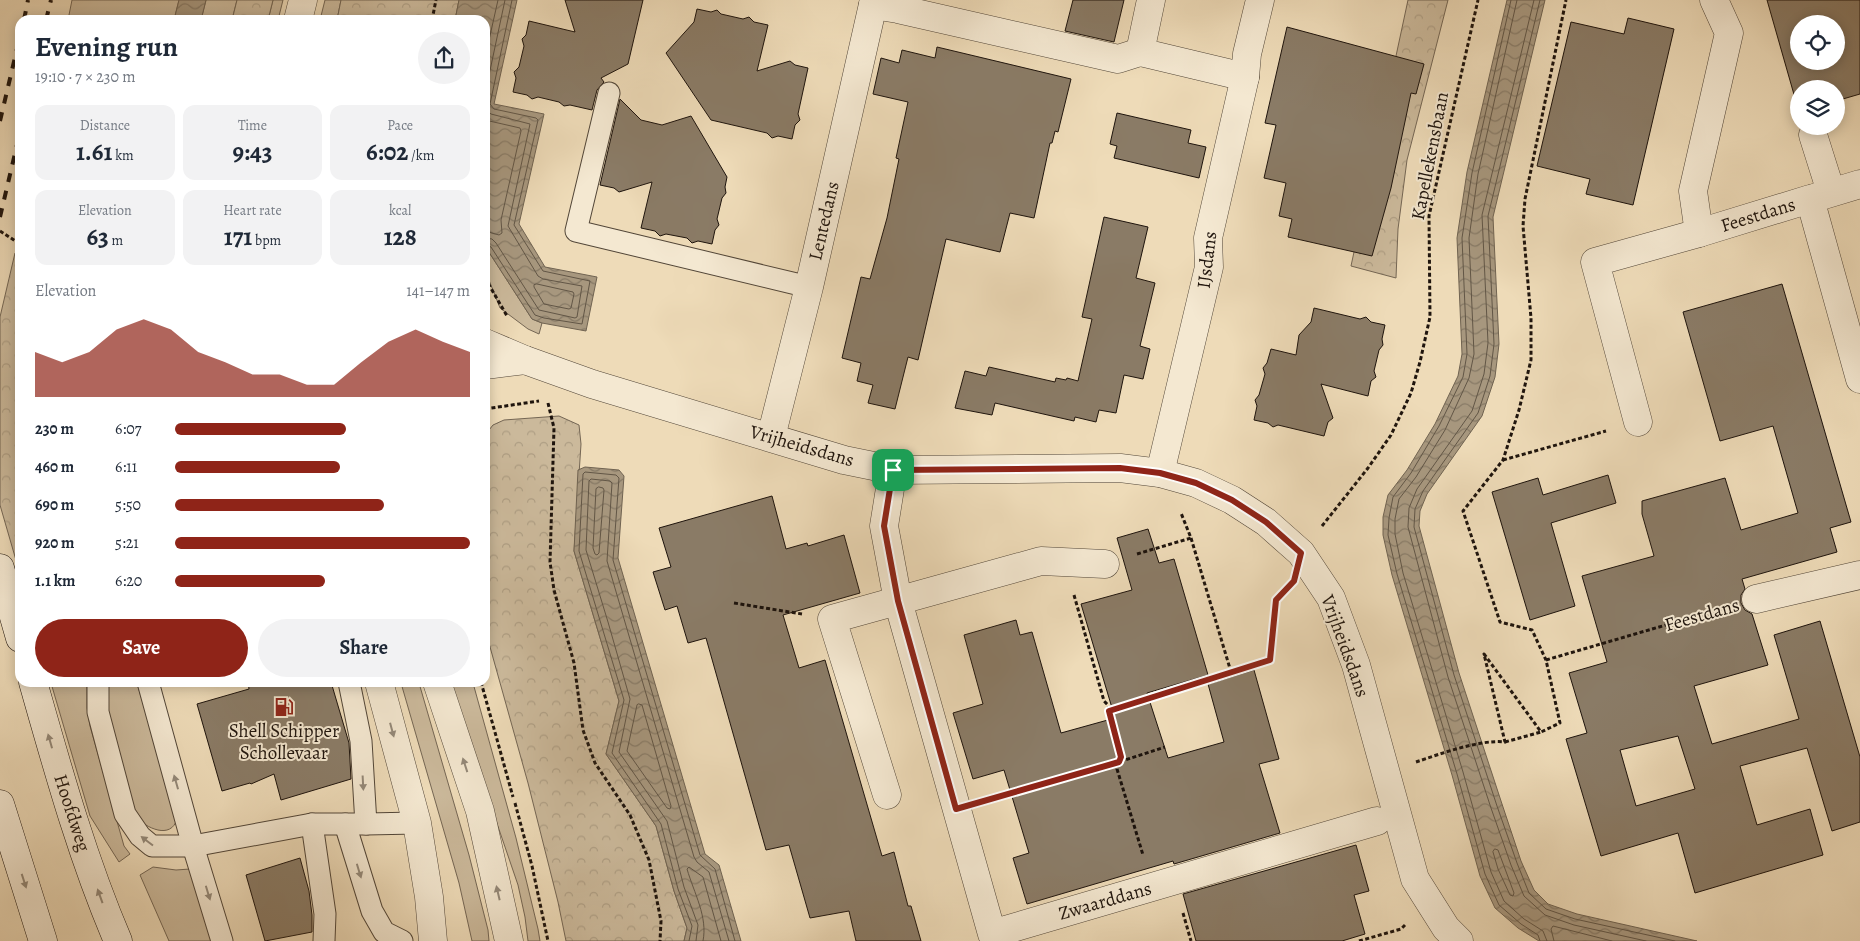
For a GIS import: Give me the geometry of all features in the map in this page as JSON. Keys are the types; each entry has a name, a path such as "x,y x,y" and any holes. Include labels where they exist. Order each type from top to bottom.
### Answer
{"street":[{"path":"299,15 303,0"},
{"path":"1140,52 1151,0"},
{"name":"IJsdans","path":"1160,473 1209,267 1208,238 1245,77 1247,54 1260,0"},
{"name":"Feestdans","path":"1699,234 1693,191 1730,34 1714,0"},
{"path":"872,2 1118,59 1140,52 1245,77"},
{"name":"Lentedans","path":"771,437 809,287 872,2"},
{"path":"1814,135 1820,195 1860,184"},
{"name":"Feestdans","path":"1638,422 1595,262 1699,234 1820,195 1860,379"},
{"name":"Vrijheidsdans","path":"490,344 525,360 592,384 844,460 893,470 1120,468 1160,473 1196,483 1232,500 1266,522 1301,553 1331,598 1356,665 1415,879 1446,928 1459,941"},
{"name":"Vrijheidsdans","path":"490,365 525,360"},
{"name":"Zwaarddans","path":"893,470 884,526 898,601 993,938 1163,884 1377,821"},
{"path":"887,795 832,619 1041,560 1105,564"},
{"path":"0,568 15,620"},
{"name":"Feestdans","path":"1756,599 1860,575"},
{"name":"Hoofdweg","path":"34,687 71,817 118,941"},
{"path":"380,687 417,823 434,941"},
{"path":"440,687 480,811 509,941"},
{"path":"0,804 43,941"}],"lane":[{"path":"609,93 576,231 809,287"},
{"path":"98,687 98,712 125,814 140,836 152,846 194,846 312,824 417,823"},
{"path":"149,687 222,941"},
{"path":"350,687 361,741 355,824 372,911 384,932 402,941"},
{"path":"312,824 326,914 324,941"}],"path":[{"path":"433,15 436,0"},
{"name":"Kapellekensbaan","path":"1301,553 1368,468 1391,434 1411,393 1425,345 1430,317 1429,216 1478,0"},
{"path":"1437,754 1493,741 1505,742 1541,732 1560,723 1546,660 1532,630 1500,622 1463,511 1503,460 1519,410 1531,360 1531,318 1523,226 1525,199 1566,0"},
{"path":"0,232 15,241"},
{"path":"525,360 547,400 554,428 550,562 554,590 574,663 582,730 594,763 630,815 649,860 661,921 660,941"},
{"path":"1503,460 1638,422"},
{"path":"1160,473 1173,494 1191,538 1231,672"},
{"path":"1105,564 1191,538"},
{"path":"1109,711 1270,660 1276,600 1294,581 1301,553"},
{"path":"1064,562 1104,702 1108,705 1121,757 1118,769 1150,875 1178,897 1191,941"},
{"name":"Feestdans","path":"1546,660 1756,599"},
{"path":"734,603 832,619"},
{"path":"1505,742 1484,654 1541,732"},
{"path":"956,809 1165,747"},
{"path":"1359,941 1401,929 1431,906"}],"green space":[{"path":"72,0 179,0 175,15 69,15"},
{"path":"206,0 237,0 233,15 202,15"},
{"path":"237,0 273,0 269,15 233,15"},
{"path":"273,0 283,0 279,15 269,15"},
{"path":"325,0 341,0 338,15 321,15"},
{"path":"341,0 459,0 456,15 338,15"},
{"path":"1408,0 1448,0 1407,160 1398,229 1396,278 1351,266"},
{"path":"15,253 15,557 0,505 0,317"},
{"path":"490,254 532,319 542,323 539,334 528,329 500,308 490,283"},
{"path":"559,416 579,425 581,444 574,551 619,701 606,754 656,826 674,891 687,928 684,941 566,941 528,783 490,647 490,429 493,425 504,420"},
{"path":"52,687 87,687 87,708 90,726 124,846 130,854 119,862 90,816"},
{"path":"106,687 138,687 177,819 169,829 158,830 152,828 136,817 105,712"},
{"path":"402,687 420,687 469,855 488,930 489,941 472,941 459,883"},
{"path":"450,687 474,687 516,838 540,941 528,941 518,885"},
{"path":"153,867 176,870 190,869 212,941 169,941 140,875"}],"water":[{"path":"179,0 206,0 202,15 175,15"},
{"path":"459,0 517,0 494,104 544,114 519,224 545,267 597,277 586,331 542,323 532,319 490,254 490,15 456,15"},
{"path":"1507,0 1545,0 1493,217 1499,344 1495,377 1482,416 1427,494 1420,511 1419,526 1459,673 1521,861 1534,890 1548,904 1577,914 1697,941 1539,941 1518,928 1495,908 1480,876 1392,575 1383,535 1383,517 1388,495 1407,470 1435,424 1458,376 1462,354 1457,238 1467,172"},
{"path":"585,467 619,470 624,476 618,558 705,854 719,865 741,941 684,941 687,928 674,891 656,826 606,754 619,701 574,551 578,470"}],"building":[{"path":"565,0 643,0 628,64 601,78 604,82 597,90 592,110 570,105 564,106 559,102 538,97 532,99 527,95 513,92 516,78 514,72 519,67 524,46 522,39 526,35 529,21 575,32"},
{"path":"1073,0 1124,0 1114,42 1065,31"},
{"path":"1767,0 1860,0 1860,94 1845,98 1845,80 1790,80"},
{"path":"697,9 711,12 717,10 721,14 743,19 749,17 754,22 768,25 757,71 790,61 795,65 808,68 798,114 800,120 795,125 792,139 778,136 772,138 767,133 711,120 666,53 694,22"},
{"path":"1628,18 1674,29 1633,205 1586,194 1590,179 1537,166 1571,22 1624,34"},
{"path":"1287,27 1424,64 1416,94 1411,93 1391,188 1372,256 1288,237 1292,219 1279,216 1286,183 1264,178 1276,125 1265,123"},
{"path":"937,47 1071,79 1058,132 1055,131 1052,143 1050,143 1034,218 1010,213 1000,252 946,239 918,360 908,357 895,409 868,403 873,385 857,381 861,363 842,358 861,277 870,279 887,218 899,159 896,158 908,102 873,94 881,58 899,63 902,50 935,58"},
{"path":"620,99 641,120 662,125 691,116 727,177 726,193 722,198 717,219 719,225 715,230 712,244 698,241 692,243 687,238 666,234 660,236 655,231 641,228 652,182 619,192 614,188 600,185"},
{"path":"1117,113 1191,130 1188,143 1206,147 1199,178 1114,158 1117,146 1110,144"},
{"path":"1104,217 1148,227 1136,278 1155,283 1140,346 1150,349 1143,379 1124,375 1116,413 1099,410 1096,422 1075,417 1074,421 995,403 992,415 955,408 965,371 986,376 989,367 1055,382 1056,378 1078,381 1092,319 1082,317"},
{"path":"1782,284 1851,522 1830,528 1837,552 1742,579 1745,589 1741,595 1741,603 1745,610 1752,614 1768,665 1694,686 1712,744 1799,719 1774,635 1820,621 1860,757 1860,822 1832,831 1807,748 1740,766 1757,825 1810,809 1823,855 1695,893 1678,833 1601,856 1566,739 1587,733 1569,673 1607,662 1582,576 1654,556 1642,514 1642,501 1725,478 1741,530 1798,513 1773,426 1720,441 1683,312","holes":["1678,736 1695,789 1636,806 1620,750"]},
{"path":"1314,308 1360,319 1366,317 1371,322 1385,325 1382,339 1383,345 1379,350 1374,371 1376,377 1371,381 1368,396 1321,384 1333,418 1328,422 1324,436 1278,425 1273,427 1268,423 1254,420 1257,406 1255,400 1259,395 1265,374 1263,368 1267,363 1271,349 1296,355 1299,335 1311,322"},
{"path":"1608,475 1616,503 1551,523 1575,606 1530,620 1492,492 1538,478 1543,495"},
{"path":"772,496 786,549 807,543 808,546 844,535 860,593 783,615 799,668 825,660 882,856 894,852 908,906 911,906 921,941 856,941 849,911 810,918 789,845 766,850 706,638 688,643 677,606 665,610 653,572 671,567 659,528"},
{"path":"1148,529 1159,563 1174,559 1208,675 1147,693 1168,758 1224,742 1208,684 1254,670 1279,759 1259,764 1280,833 1174,864 1173,861 1027,904 1013,858 1029,853 1004,770 973,779 953,713 983,704 964,635 1016,620 1020,635 1032,632 1061,733 1115,718 1081,604 1132,590 1117,538"},
{"path":"249,687 332,687 349,743 351,779 281,800 274,774 251,784 222,791 197,704 249,689"},
{"path":"1356,845 1369,891 1354,895 1365,934 1342,941 1196,941 1183,894"},
{"path":"300,858 309,891 312,932 265,941 246,875"}],"railway":[{"path":"25,15 28,0"},
{"path":"47,15 51,0"},
{"path":"0,121 15,57"},
{"path":"0,217 15,153"}],"place":[{"name":"Shell Schipper Schollevaar","path":"284,707"}],"route":[{"path":"1120,468 1160,473 1196,483 1232,500 1266,522 1301,553 1294,581 1276,600 1270,660 1109,711 1121,757 1119,762 956,809 898,601 884,526 893,470 1120,468"}]}
